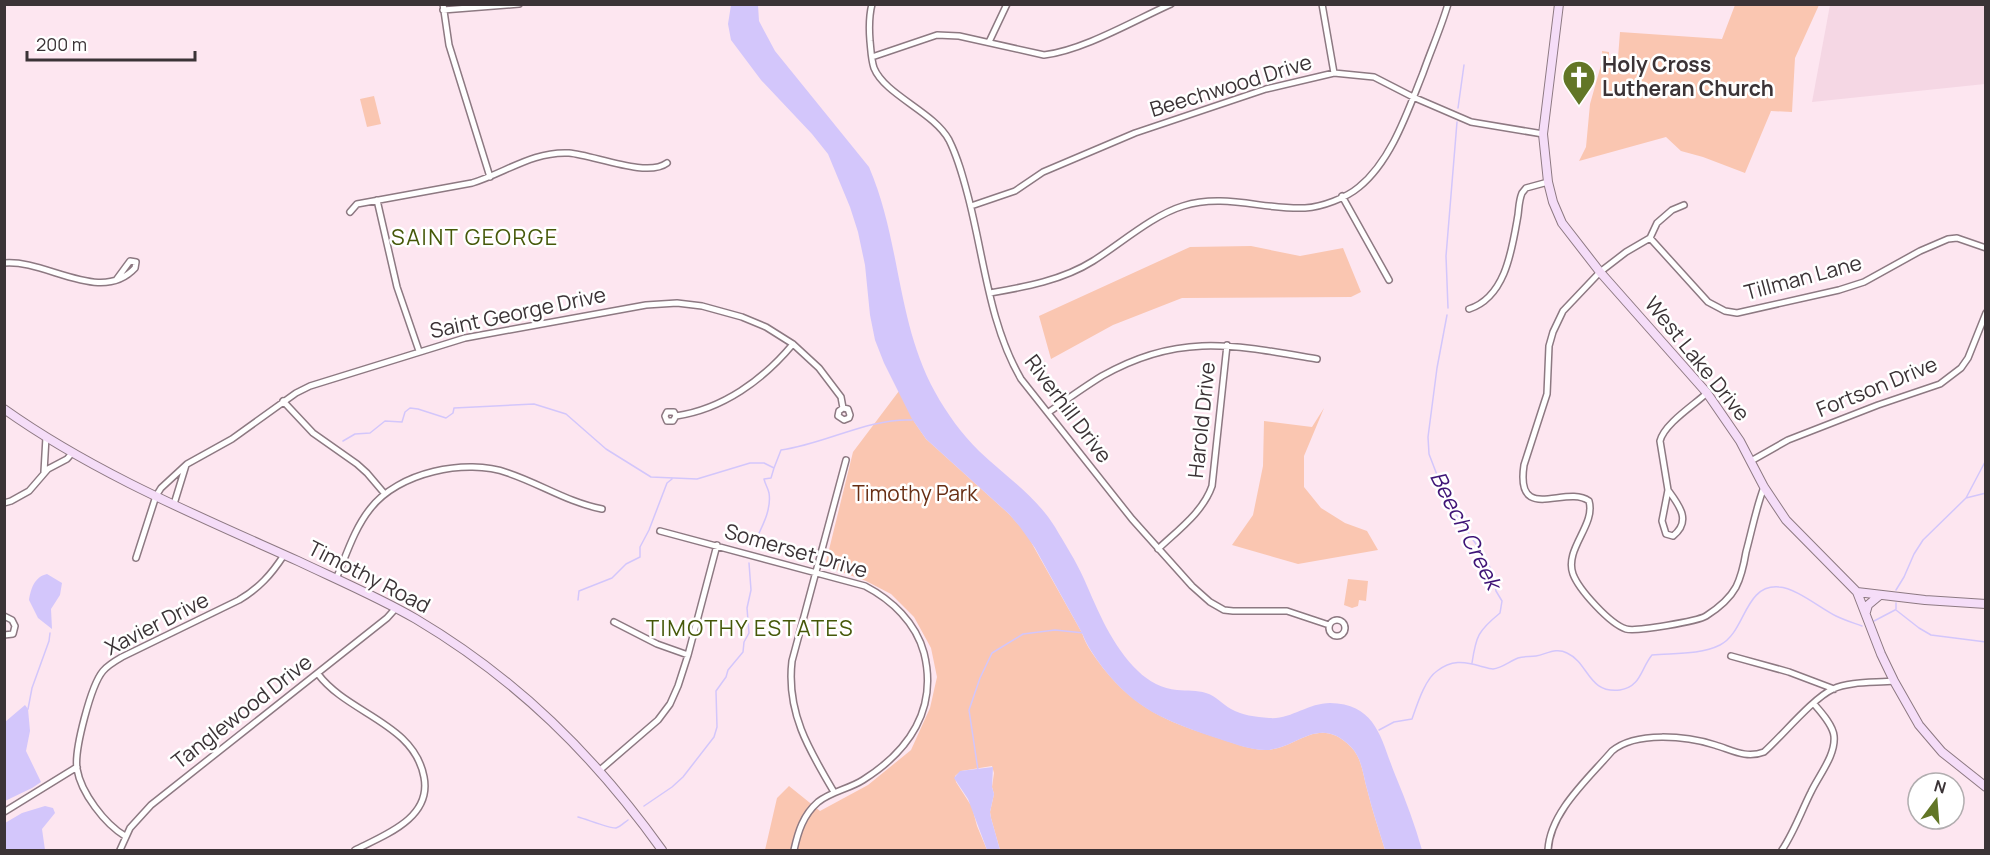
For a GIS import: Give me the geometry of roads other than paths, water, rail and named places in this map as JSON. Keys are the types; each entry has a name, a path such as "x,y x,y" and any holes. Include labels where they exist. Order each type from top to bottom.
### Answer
{"main road":[{"name":"West Lake Drive","path":"1559,4 1542,134 1548,182 1562,223 1600,272 1707,393 1740,441 1764,487 1786,520 1857,592 1894,681 1919,725 1942,752 1986,787"},
{"name":"Timothy Road","path":"4,409 72,453 156,496 396,608 434,630 499,675 546,715 600,770 662,850"},
{"path":"1857,592 1986,604"},
{"path":"1866,612 1868,605 1880,595"}],"street":[{"path":"490,177 449,45 443,7 519,4"},
{"name":"Riverhill Drive","path":"872,4 869,30 874,69 881,79 933,121 948,137 959,163 998,327 1009,358 1021,379 1132,519 1192,586 1210,602 1224,610 1287,611 1329,625"},
{"path":"989,42 1007,4"},
{"path":"872,57 937,35 959,36 1044,55 1054,54 1110,33 1171,4"},
{"path":"1322,4 1334,73"},
{"path":"990,293 1027,287 1069,273 1182,206 1215,201 1305,208 1324,203 1358,188 1374,172 1400,129 1448,4"},
{"name":"Beechwood Drive","path":"970,206 1015,191 1043,172 1135,133 1266,89 1334,73 1374,77 1471,122 1542,134"},
{"path":"350,212 357,204 472,183 523,162 558,153 584,155 646,169 659,168 667,163"},
{"path":"1469,309 1479,306 1488,299 1505,271 1513,246 1522,193 1527,188 1548,182"},
{"path":"1342,196 1389,280"},
{"path":"377,200 395,281 419,351"},
{"path":"1684,205 1672,210 1657,223 1650,238 1626,252 1600,272 1563,311 1549,346 1547,394 1531,443 1523,476 1524,488 1538,499 1579,496 1589,501 1591,507 1588,518 1571,564 1573,573 1588,596 1612,620 1626,629 1665,626 1705,617 1727,599 1736,588 1742,573 1764,487"},
{"name":"Tillman Lane","path":"1650,238 1708,302 1725,311 1737,313 1811,297 1864,282 1920,251 1948,239 1957,238 1986,248"},
{"path":"4,263 27,265 93,283 116,280"},
{"name":"Saint George Drive","path":"156,496 167,482 187,464 241,433 284,401 310,386 465,338 503,329 630,307 676,303 702,306 755,321 793,344 808,357 841,397 843,408"},
{"name":"Fortson Drive","path":"1751,461 1788,440 1940,384 1961,368 1968,358 1986,313"},
{"path":"676,417 701,411 727,400 755,382 783,357 793,344"},
{"path":"1049,412 1102,376 1131,362 1182,347 1227,345 1317,359"},
{"name":"Harold Drive","path":"1158,549 1203,505 1209,496 1227,345"},
{"path":"1668,490 1683,511 1684,518 1682,526 1673,536 1666,534 1662,521 1668,490 1660,441 1671,424 1707,393"},
{"path":"284,401 313,434 357,464 384,493"},
{"path":"44,472 46,437"},
{"path":"4,503 29,491 44,472 67,459 72,453"},
{"path":"834,792 810,750 794,713 791,694 792,661 846,460"},
{"path":"174,504 187,464"},
{"path":"336,579 363,519 384,493 429,473 460,467 507,472 572,501 602,509"},
{"path":"136,558 156,496"},
{"name":"Somerset Drive","path":"660,531 865,586 888,601 907,620 918,638 927,670 925,704 922,716 908,742 893,757 864,779 818,802 809,811 798,831 794,850"},
{"path":"600,770 665,712 678,686 688,655 717,545"},
{"name":"Xavier Drive","path":"125,836 111,826 99,812 84,788 77,767 81,736 89,705 103,670 122,657 248,595 265,581 284,555"},
{"name":"Tanglewood Drive","path":"120,850 125,836 140,816 165,792 318,674 387,618 396,608"},
{"path":"4,616 12,620 15,626 13,634 4,635"},
{"path":"614,622 645,639 688,655"},
{"path":"1731,656 1789,672 1834,688"},
{"path":"318,674 342,698 409,743 419,759 424,776 424,800 417,812 392,831 355,850"},
{"path":"1548,850 1554,825 1562,812 1620,744 1647,738 1692,740 1754,756 1764,752 1834,688 1894,681"},
{"path":"1782,850 1832,750 1834,734 1814,704"},
{"path":"4,812 77,767"}],"waterway":[{"name":"Beech Creek","path":"1458,108 1464,65"},
{"name":"Beech Creek","path":"1448,308 1446,256 1457,122"},
{"name":"Beech Creek","path":"1447,315 1428,437 1429,454 1447,501 1486,559 1493,574 1496,591 1502,601 1500,613 1479,635 1472,663"},
{"path":"343,441 355,434 370,433 385,421 402,422 405,412 410,408 446,418 453,413 454,408 534,404 566,414 606,449 651,477 697,479 750,463 764,463 774,468 781,450 879,423 912,420"},
{"path":"1896,590 1923,540 1966,498 1986,460"},
{"path":"753,546 769,507 769,493 764,479 771,478 774,468"},
{"path":"578,600 579,591 612,578 626,564 640,557 640,547 667,483 672,479"},
{"path":"1966,498 1986,493"},
{"path":"644,806 683,777 714,737 717,727 716,691 728,670 743,652 744,642 749,633 747,608 751,590 749,563"},
{"path":"1379,730 1394,722 1412,719 1422,693 1433,675 1442,667 1458,662 1493,669 1518,658 1563,651 1574,658 1601,687 1609,690 1627,688 1640,676 1652,655 1695,652 1720,645 1729,639 1752,601 1767,588 1786,588 1836,616 1862,626"},
{"path":"1896,603 1896,609"},
{"path":"1874,621 1895,610"},
{"path":"1896,610 1931,635 1986,642"},
{"path":"978,770 969,710 992,653 1023,634 1055,630 1084,633"},
{"path":"28,709 32,688 50,633"},
{"path":"578,817 613,828 619,827 628,820"}],"place":[{"name":"Holy Cross Lutheran Church","path":"1579,106"}],"district":[{"name":"SAINT GEORGE","path":"475,237"},
{"name":"TIMOTHY ESTATES","path":"750,628"}],"park label":[{"name":"Timothy Park","path":"915,494"}]}
